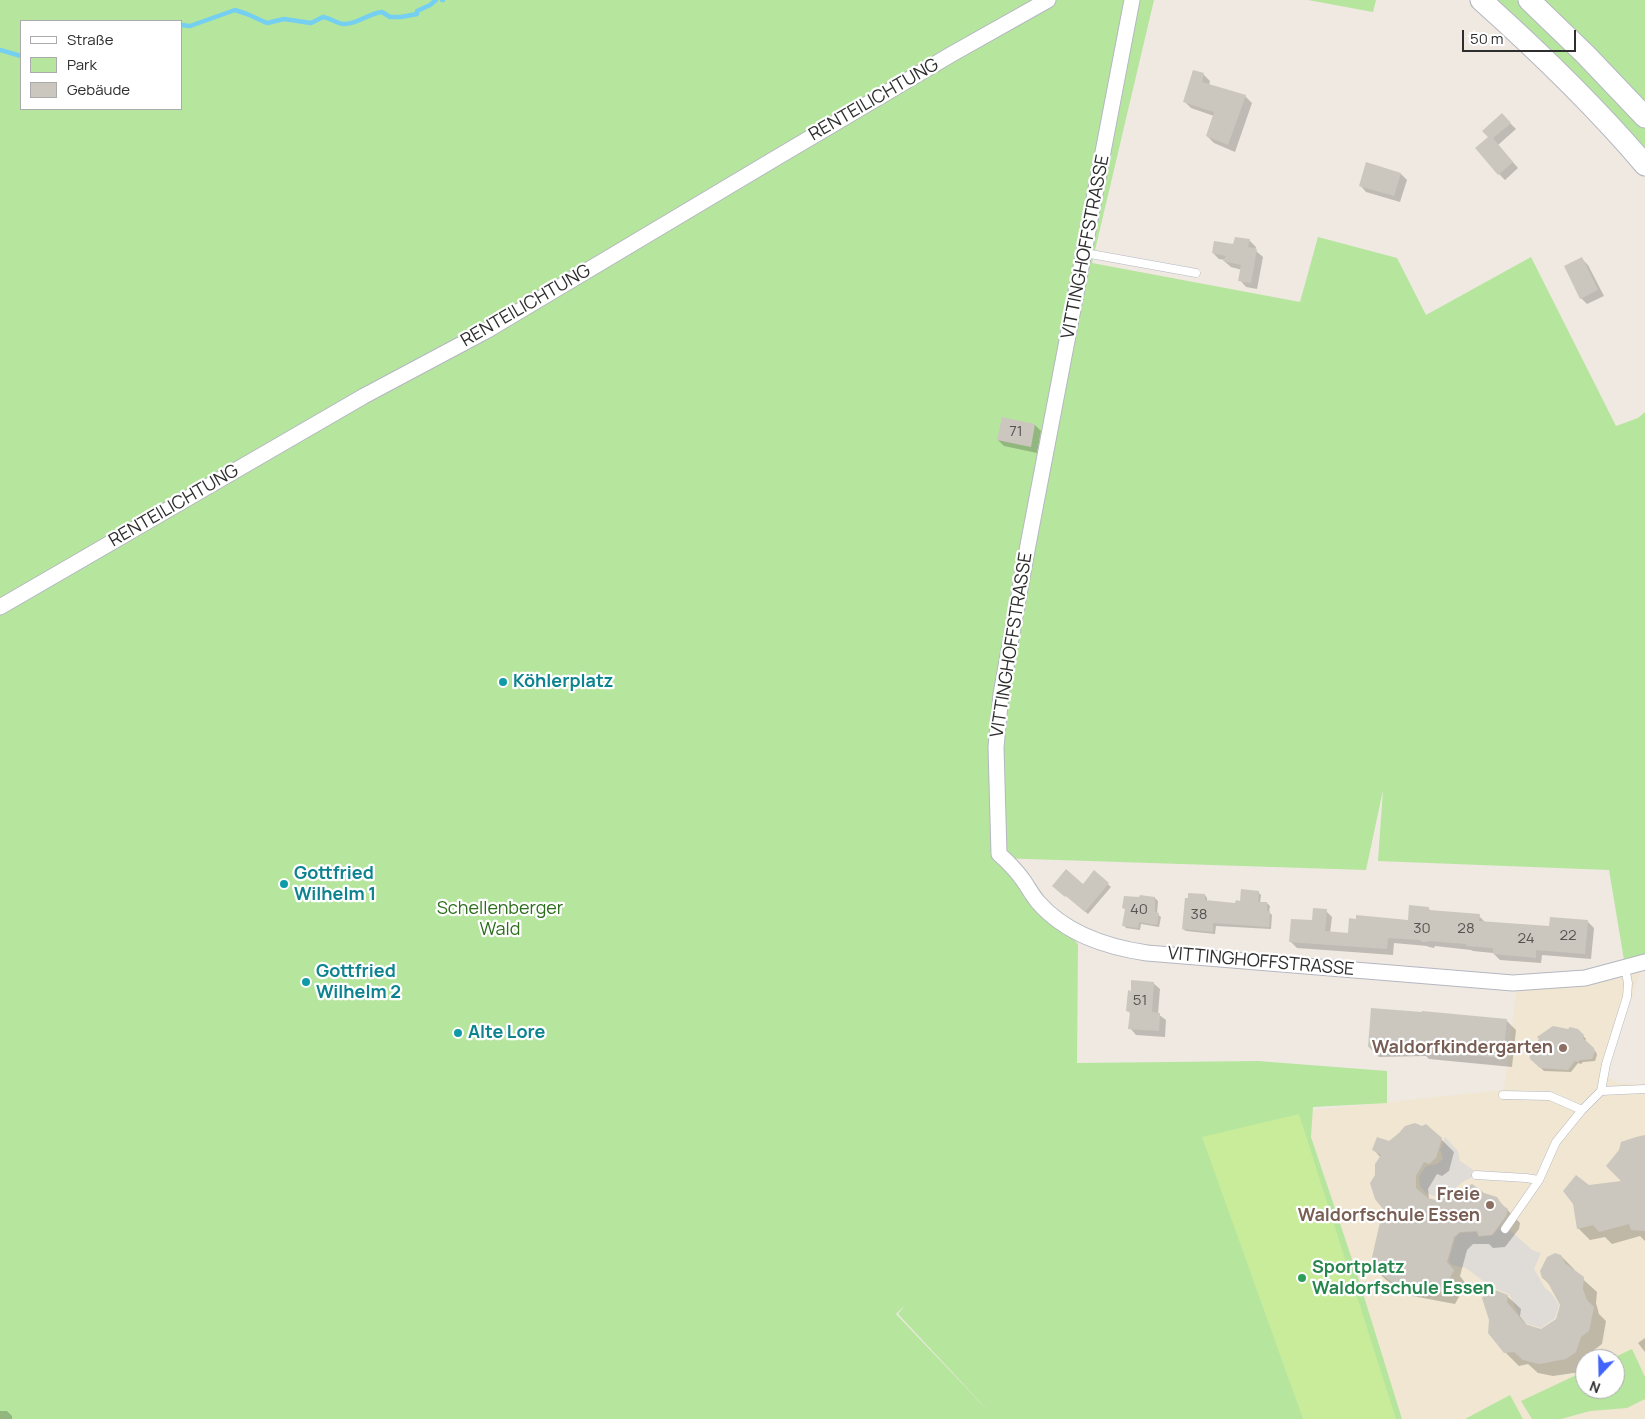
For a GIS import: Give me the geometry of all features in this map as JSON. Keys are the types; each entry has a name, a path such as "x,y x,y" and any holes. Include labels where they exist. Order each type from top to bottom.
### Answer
{"main road":[{"path":"1480,0 1536,50 1617,132 1645,165"},
{"path":"1529,0 1586,54 1645,117"}],"street":[{"name":"RENTEILICHTUNG","path":"0,607 364,396 486,331 952,54 1048,0"},
{"name":"VITTINGHOFFSTRASSE","path":"1132,0 1028,545 1002,694 996,746 1000,854 1048,913 1072,930 1093,940 1122,949 1147,953 1513,983 1585,978 1645,962"}],"lane":[{"path":"1085,253 1196,273"},
{"path":"1506,1228 1539,1180 1556,1142 1582,1110 1602,1090 1606,1064 1627,997 1628,983 1625,968"},
{"path":"1602,1090 1645,1089"},
{"path":"1503,1095 1550,1096 1582,1110"},
{"path":"1476,1175 1539,1180"}],"shaded area":[{"name":"Freie Waldorfschule Essen","path":"1643,964 1606,1074 1616,1083 1645,1084 1645,1419 1523,1419 1509,1396 1465,1419 1402,1419 1357,1274 1311,1136 1312,1110 1504,1090 1517,985"},
{"path":"1445,1137 1458,1151 1460,1161 1472,1169 1476,1175 1464,1181 1447,1195 1437,1197 1426,1193 1420,1186 1419,1177 1426,1166 1437,1164 1443,1159 1440,1150"},
{"path":"1501,1226 1512,1232 1532,1250 1541,1253 1534,1269 1545,1288 1559,1305 1555,1318 1541,1328 1525,1323 1509,1294 1491,1287 1466,1268 1452,1265 1449,1261 1455,1238 1460,1233 1476,1232 1478,1237 1493,1235"}],"green space":[{"name":"Schellenberger Wald","path":"0,0 1154,0 1092,263 1300,302 1318,237 1397,258 1426,315 1531,257 1616,426 1638,418 1645,412 1645,961 1625,966 1609,870 1378,861 1383,790 1366,870 997,858 1078,944 1077,1063 1258,1061 1387,1071 1387,1103 1313,1107 1311,1137 1357,1274 1402,1419 0,1419","holes":["905,1305 898,1314 995,1418 896,1314"]},
{"path":"1308,0 1376,0 1373,12"},
{"path":"1492,0 1517,0 1582,62 1645,128 1645,154"},
{"path":"1539,0 1645,0 1645,107"},
{"name":"Sportplatz Waldorfschule Essen","path":"1299,1114 1396,1419 1303,1419 1202,1137"},
{"path":"1632,1349 1645,1377 1645,1399 1627,1408 1590,1411 1561,1419 1532,1419 1521,1401 1575,1376 1575,1399 1625,1399 1625,1352"},
{"path":"1510,1395 1523,1419 1465,1419"}],"building":[{"path":"1193,70 1204,73 1202,82 1246,95 1228,145 1206,136 1214,112 1183,102"},
{"path":"1502,113 1511,123 1493,138 1513,162 1498,175 1475,148 1488,137 1482,131"},
{"path":"1366,162 1401,173 1394,196 1359,186"},
{"path":"1235,237 1250,239 1248,247 1257,249 1251,283 1238,281 1241,265 1223,261 1226,256 1212,253 1214,241 1233,244"},
{"path":"1582,257 1598,290 1580,299 1564,266"},
{"path":"1002,417 1035,424 1031,447 997,440"},
{"path":"1066,869 1083,884 1094,870 1109,883 1085,912 1052,886"},
{"path":"1241,889 1259,891 1258,902 1267,902 1267,911 1270,911 1269,927 1213,923 1213,932 1182,929 1185,898 1188,898 1188,893 1205,894 1205,900 1235,903 1236,900 1240,901"},
{"path":"1140,895 1155,897 1155,912 1159,913 1157,925 1139,922 1138,928 1122,926 1125,909 1122,908 1124,896 1139,897"},
{"path":"1409,905 1429,907 1429,910 1480,914 1479,921 1549,926 1550,917 1588,920 1585,954 1536,950 1536,958 1493,954 1493,948 1466,946 1466,944 1388,938 1387,949 1289,942 1291,919 1312,920 1313,908 1327,909 1325,931 1348,933 1349,918 1356,919 1356,915 1408,920"},
{"path":"1131,980 1154,982 1152,1012 1160,1013 1159,1031 1128,1029 1130,1012 1126,1011 1128,990 1131,991"},
{"path":"1371,1008 1507,1019 1503,1058 1418,1050 1419,1047 1368,1047"},
{"name":"Waldorfkindergarten","path":"1553,1026 1578,1029 1584,1035 1583,1038 1594,1048 1595,1052 1592,1059 1575,1061 1568,1070 1540,1068 1530,1059 1529,1051 1539,1039 1537,1037"},
{"path":"1415,1123 1422,1126 1426,1124 1442,1138 1436,1158 1429,1164 1424,1162 1416,1176 1416,1188 1428,1198 1436,1200 1446,1198 1472,1184 1484,1193 1497,1197 1502,1205 1508,1209 1506,1216 1492,1235 1479,1236 1477,1231 1460,1232 1454,1237 1447,1262 1454,1270 1442,1292 1392,1282 1370,1266 1383,1209 1375,1199 1370,1183 1375,1175 1375,1164 1381,1155 1372,1150 1377,1137 1389,1141 1405,1126"},
{"path":"1645,1135 1645,1231 1631,1230 1629,1224 1599,1232 1593,1225 1577,1229 1573,1204 1563,1191 1576,1175 1589,1185 1621,1181 1606,1166 1619,1150 1621,1142"},
{"path":"1555,1253 1561,1255 1565,1263 1584,1277 1583,1289 1587,1300 1594,1307 1589,1331 1581,1337 1575,1353 1566,1359 1539,1364 1523,1360 1514,1352 1504,1353 1488,1333 1489,1320 1482,1298 1490,1288 1508,1295 1507,1302 1525,1324 1541,1329 1556,1319 1560,1305 1547,1281 1542,1278 1540,1271 1547,1257"}],"waterway":[{"path":"182,25 190,26 235,10 267,23 284,19 311,23 323,17 348,24 382,12 390,17 417,14 417,11 436,0"},
{"path":"0,50 20,56"}],"place":[{"name":"Köhlerplatz","path":"503,682"},
{"name":"Gottfried Wilhelm 1","path":"284,884"},
{"name":"Gottfried Wilhelm 2","path":"306,982"},
{"name":"Alte Lore","path":"458,1033"},
{"name":"Waldorfkindergarten","path":"1563,1048"},
{"name":"Freie Waldorfschule Essen","path":"1490,1205"},
{"name":"Sportplatz Waldorfschule Essen","path":"1302,1278"}]}
